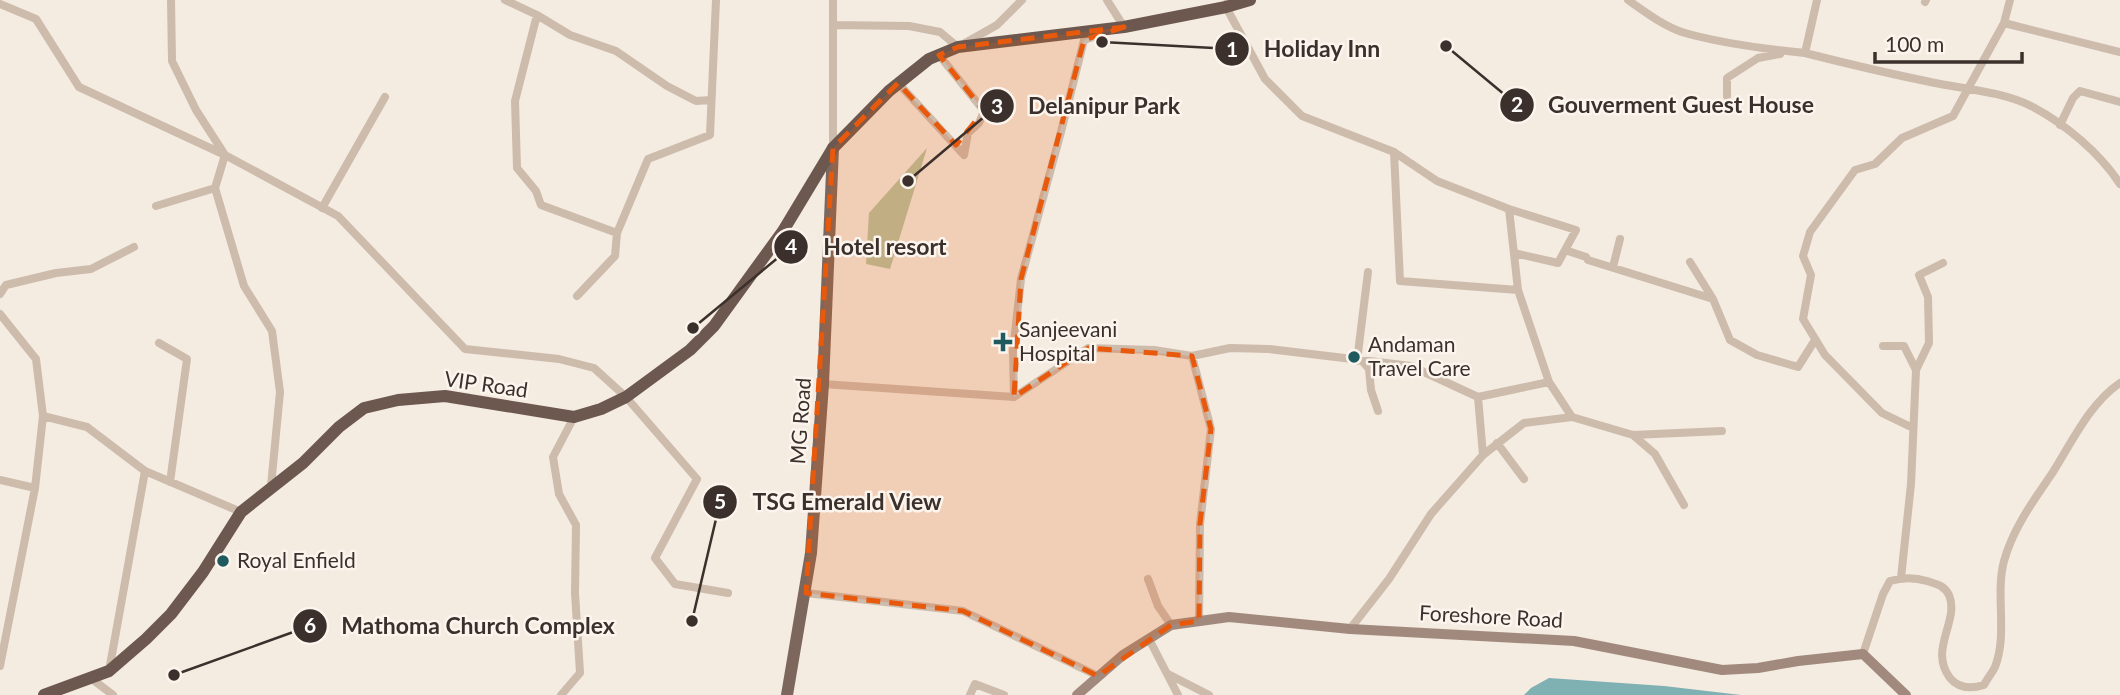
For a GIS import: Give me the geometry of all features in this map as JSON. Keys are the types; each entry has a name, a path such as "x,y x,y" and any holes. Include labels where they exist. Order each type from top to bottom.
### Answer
{"highway":[{"name":"VIP Road","path":"44,695 109,671 171,614 204,572 241,512 303,463 339,427 365,408 387,402 444,396 574,417 601,409 626,397 691,350 714,326 783,230 833,148 898,83 929,59 958,47 1125,27 1250,0"}],"main road":[{"name":"MG Road","path":"787,695 811,552 823,384 833,148"},
{"name":"Foreshore Road","path":"1077,695 1123,655 1171,625 1229,617 1350,629 1574,641 1722,670 1863,654"},
{"path":"1863,654 1906,695"}],"street":[{"path":"171,0 172,61 196,110 225,155 215,188 244,286 272,331 280,392 271,486"},
{"path":"506,0 570,35 616,51 696,102 711,100"},
{"path":"577,296 615,256 617,233 648,159 710,135 716,0"},
{"path":"833,0 833,148"},
{"path":"833,25 909,26 940,32 958,47 997,25 1022,0"},
{"path":"1014,397 1013,351 1020,279 1062,132 1084,40 1125,27 1107,0"},
{"path":"1628,0 1645,13 1683,33 1759,49 1805,53 2011,98 2033,107 2060,125 2097,155 2120,184"},
{"path":"1805,53 1817,0"},
{"path":"1913,428 1882,413 1825,355 1815,340 1803,319 1811,275 1803,256 1810,232 1855,170 1875,164 1902,138 1953,116 2004,23 2010,0"},
{"path":"0,4 36,19 79,87 225,155 338,216 465,349 559,359 594,368 626,397 697,479 655,558 675,584 727,593"},
{"path":"1227,4 1265,79 1302,116 1394,152 1437,181 1509,209 1576,230 1558,262 1514,253"},
{"path":"537,15 515,101 517,169 537,191 541,205 617,233"},
{"path":"2004,23 2120,52"},
{"path":"1727,96 1727,78 1758,58 1790,52"},
{"path":"898,83 964,155 968,133 979,122 984,111 939,55"},
{"path":"2060,125 2073,98 2080,91 2120,102"},
{"path":"322,208 385,97"},
{"path":"1394,152 1400,281 1518,290"},
{"path":"156,206 215,188"},
{"path":"1509,209 1518,290 1549,382 1572,417"},
{"path":"1613,267 1620,239"},
{"path":"0,294 6,285 91,269 134,247"},
{"path":"1565,250 1713,299"},
{"path":"1690,262 1713,299 1730,340 1757,355 1798,367 1815,340"},
{"path":"1901,578 1916,370 1928,343 1928,297 1919,275 1943,263"},
{"path":"1360,361 1368,272"},
{"path":"0,314 36,359 43,415 35,488 0,666"},
{"path":"159,343 187,359 170,482"},
{"path":"1883,346 1904,346 1916,370"},
{"path":"823,384 1014,397 1088,348 1154,350 1192,356 1230,348 1269,349 1411,366 1478,397 1549,382"},
{"path":"1192,356 1211,429 1200,524 1199,621"},
{"path":"1360,361 1369,369 1371,390 1378,411"},
{"path":"1863,654 1890,581 1917,578 1942,585 1950,596 1950,611 1941,650 1944,669 1955,684 1971,689 1984,685 1995,667 2000,642 2000,595 2004,561 2021,519 2081,426 2112,388 2120,383"},
{"path":"1478,397 1483,455"},
{"path":"43,415 87,427 145,471 241,512"},
{"path":"561,695 580,673 575,593 576,525 559,494 553,457 574,417"},
{"path":"1350,629 1390,579 1431,514 1483,455 1524,423 1572,417 1633,435 1722,431"},
{"path":"1633,435 1655,454 1684,505"},
{"path":"1497,443 1524,479"},
{"path":"109,671 145,471"},
{"path":"0,480 35,488"},
{"path":"1148,579 1158,606 1171,625"},
{"path":"806,593 963,611 1098,676"},
{"path":"1149,639 1178,695"},
{"path":"1168,674 1209,695"},
{"path":"92,679 113,695"},
{"path":"970,695 975,684 1004,695"}],"highlighted area":[{"path":"1124,27 1084,40 1021,279 1014,397 1088,348 1192,356 1211,429 1200,524 1199,621 1171,625 1098,676 963,611 806,593 833,148 898,83 956,145 984,111 939,55 958,47"}],"green space":[{"path":"927,148 890,269 866,264 869,213"}],"water":[{"path":"1549,678 1664,686 1741,695 1524,695"}],"place":[{"name":"Holiday Inn","path":"1102,42"},
{"name":"Gouverment Guest House","path":"1446,46"},
{"name":"Delanipur Park","path":"908,181"},
{"name":"Hotel resort","path":"693,328"},
{"name":"Sanjeevani Hospital","path":"1003,342"},
{"name":"Andaman Travel Care","path":"1354,357"},
{"name":"Royal Enfield","path":"223,561"},
{"name":"TSG Emerald View","path":"692,621"},
{"name":"Mathoma Church Complex","path":"174,675"}]}
